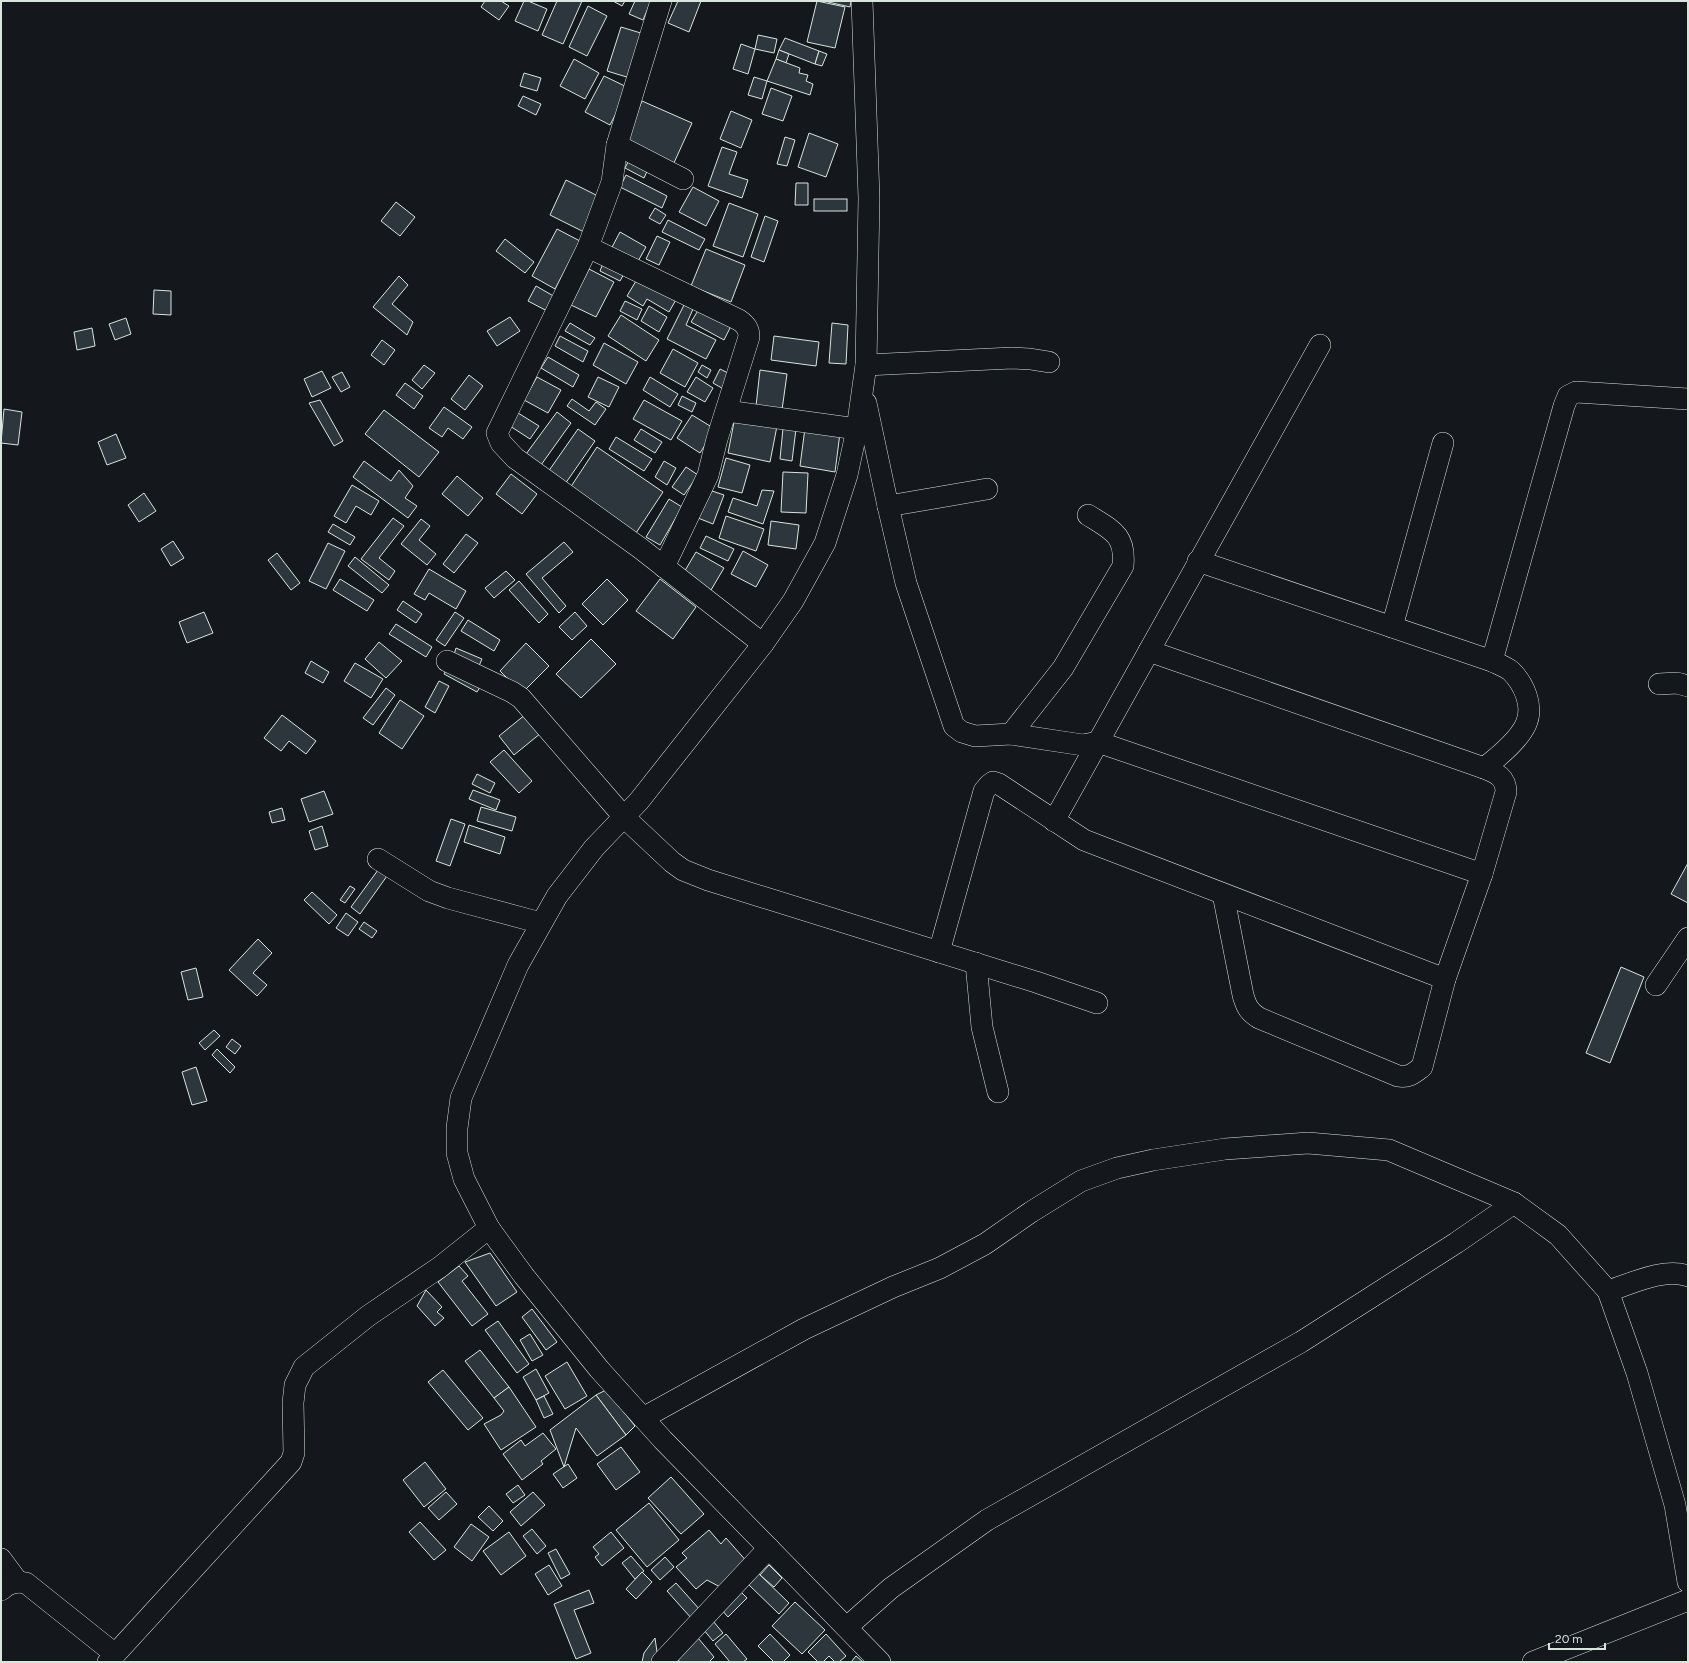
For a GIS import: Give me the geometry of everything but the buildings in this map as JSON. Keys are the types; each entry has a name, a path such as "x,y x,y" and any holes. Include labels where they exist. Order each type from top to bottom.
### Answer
{"street":[{"path":"661,1 617,145 612,182 588,247 496,433 501,443 515,458 664,567 763,644"},
{"path":"862,1 869,198 866,365 857,429 847,475 825,543 793,602 763,644 644,795 594,848 557,896 518,965 462,1098 458,1128 457,1153 464,1179 489,1228 524,1276 599,1369 663,1440 880,1662"},
{"path":"617,145 683,179"},
{"path":"588,247 745,324 749,331 749,337 717,439 708,475 664,567"},
{"path":"1054,820 1320,345"},
{"path":"866,365 1012,358 1049,362"},
{"path":"863,388 906,583 954,726 962,732 975,736 1011,734 1083,745 1098,742 1482,874"},
{"path":"1492,661 1568,396 1576,392 1688,399"},
{"path":"727,411 857,429"},
{"path":"1392,627 1443,443"},
{"path":"888,506 987,489"},
{"path":"1011,734 1063,668 1123,566 1124,554 1122,542 1112,530 1088,514"},
{"path":"1198,561 1492,661 1510,671 1523,688 1529,703 1526,724 1512,743 1484,768"},
{"path":"1148,651 1484,768 1497,774 1502,778 1506,785 1506,792 1482,874 1445,980 1422,1067 1414,1074 1406,1077 1398,1076 1258,1018 1251,1013 1245,1005 1223,894"},
{"path":"447,661 512,692 520,698 624,817 672,862 683,870 1097,1003"},
{"path":"1659,684 1677,683 1688,686"},
{"path":"939,952 984,791 993,782 999,784 1084,840 1445,980"},
{"path":"378,860 429,891 448,898 541,923"},
{"path":"1656,985 1688,938"},
{"path":"976,963 982,1027 998,1092"},
{"path":"643,1418 804,1329 893,1287 953,1261 985,1244 1031,1212 1081,1181 1117,1168 1153,1160 1225,1149 1285,1144 1308,1143 1389,1150 1514,1203 1558,1235 1608,1291 1637,1373 1676,1505 1688,1582"},
{"path":"847,1627 891,1588 987,1520 1302,1342 1456,1243 1514,1203"},
{"path":"1,1559 9,1586 26,1583 112,1658 291,1462 294,1453 293,1403 295,1385 304,1367 368,1316 440,1267 489,1228"},
{"path":"1608,1291 1666,1272 1680,1273 1688,1276"},
{"path":"662,1662 769,1548"},
{"path":"1533,1662 1688,1600"}]}
